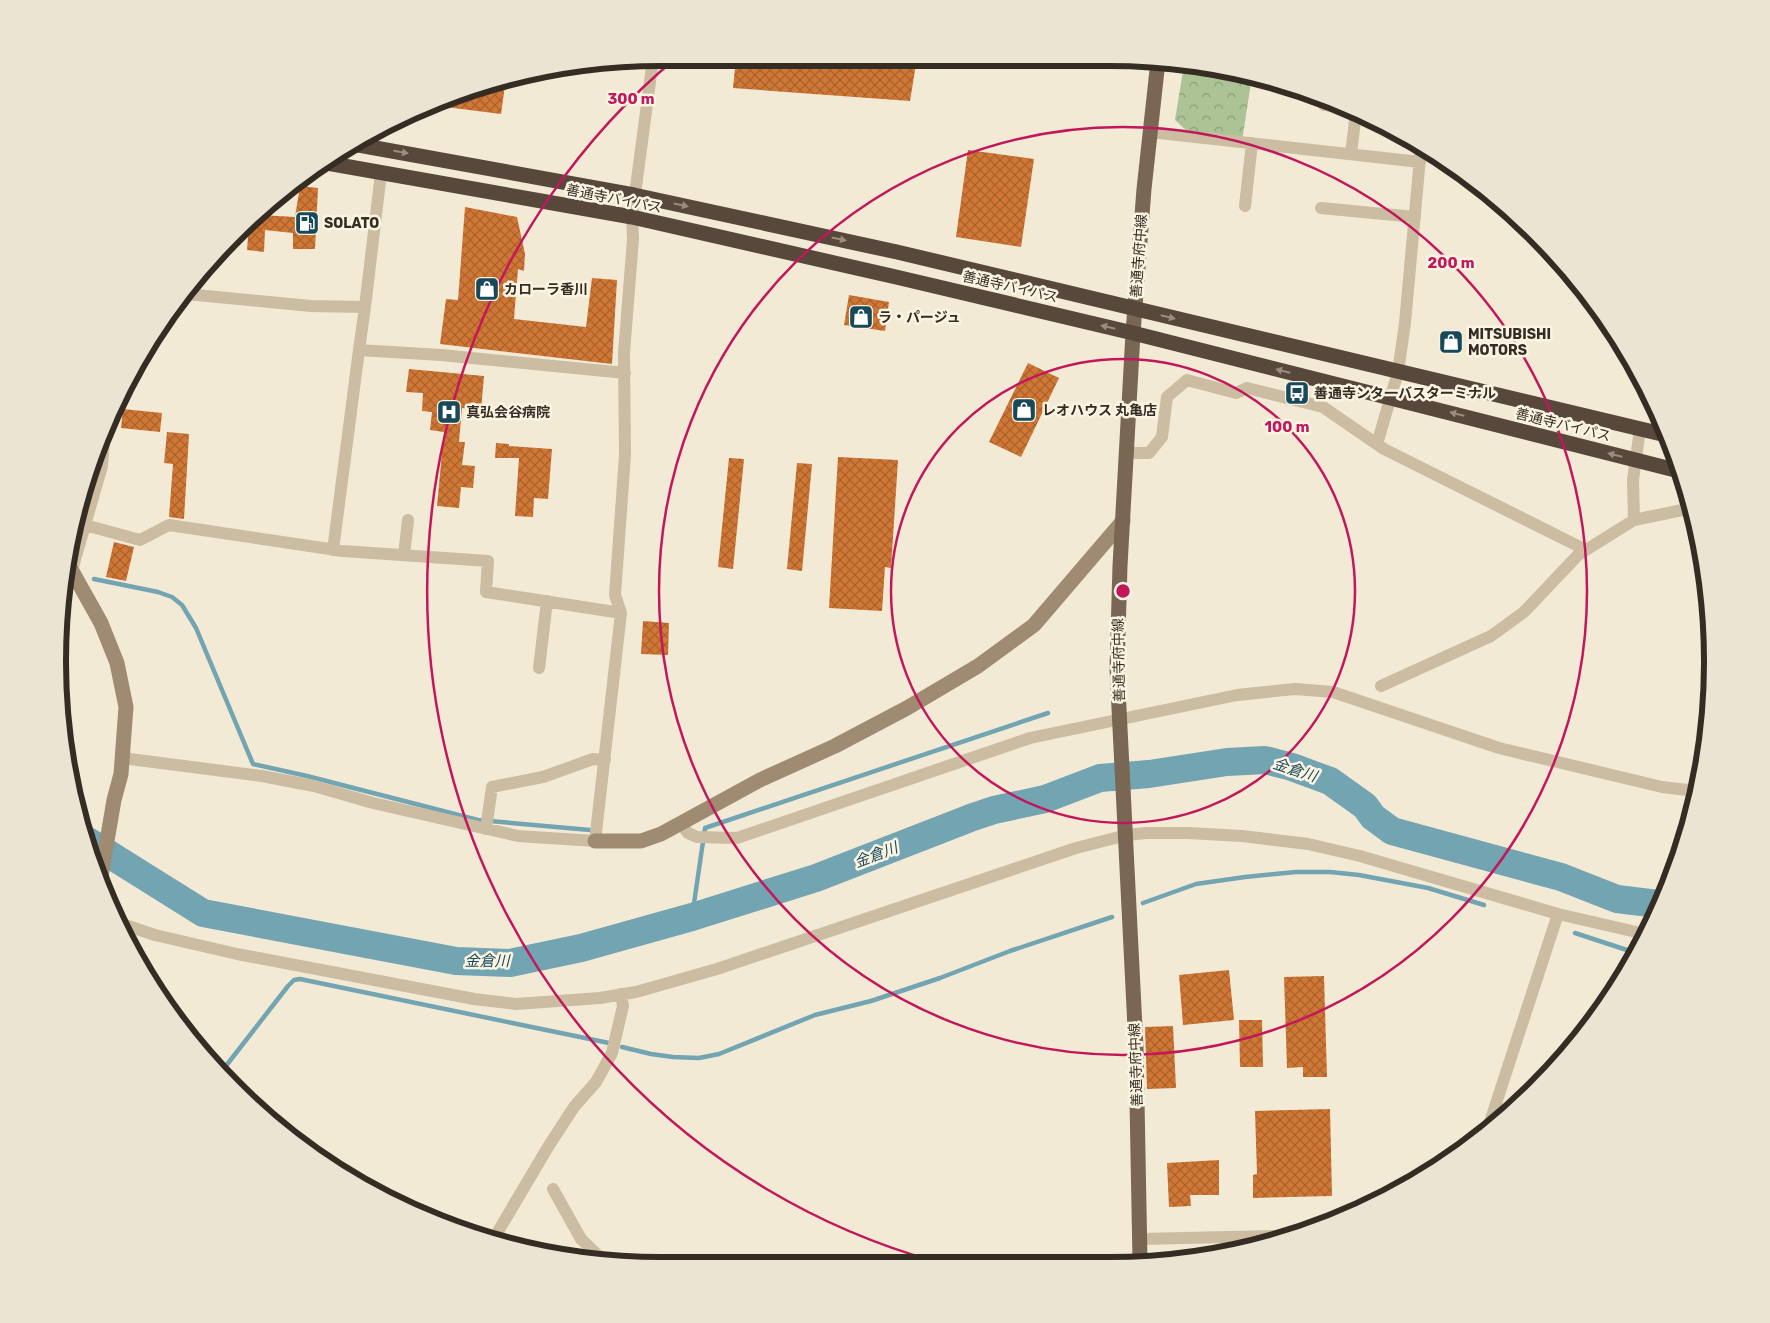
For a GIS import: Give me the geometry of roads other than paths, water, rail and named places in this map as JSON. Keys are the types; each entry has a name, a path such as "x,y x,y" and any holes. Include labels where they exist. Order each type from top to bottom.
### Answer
{"highway":[{"name":"善通寺バイパス","path":"364,146 634,195 897,252 1658,433"},
{"name":"善通寺バイパス","path":"335,164 632,218 896,277 1134,333 1672,469"}],"main road":[{"name":"善通寺府中線","path":"1140,1255 1136,1048 1118,668 1118,614 1135,309 1144,189 1157,69"}],"street":[{"path":"595,841 621,613 615,595 625,455 624,353 634,195 652,67"},
{"path":"1351,154 1355,120"},
{"path":"1150,132 1420,162"},
{"path":"1245,206 1252,143"},
{"path":"1377,444 1392,398 1398,372 1405,323 1420,155"},
{"path":"333,550 381,173"},
{"path":"1321,208 1415,217"},
{"path":"193,295 311,306 364,307"},
{"path":"359,350 441,355 624,373"},
{"path":"1127,453 1149,454 1162,437 1167,397 1187,380 1236,393 1247,388 1323,407 1384,449 1586,550"},
{"path":"1634,520 1632,480 1640,429"},
{"path":"78,544 102,466 103,458"},
{"path":"1382,686 1491,636 1524,612 1578,555 1634,520 1684,510"},
{"path":"404,555 408,520"},
{"path":"122,758 262,776 314,786 373,803 487,824 518,836 595,841 641,841 681,824 760,780 836,746 907,708 978,666 1034,625 1123,521"},
{"path":"85,525 140,540 169,525 333,550 488,562 486,592 621,613"},
{"path":"73,573 101,623 116,664 126,707 121,774 114,800 103,865"},
{"path":"540,668 547,601"},
{"path":"681,824 688,833 702,837 737,838 1030,738 1121,727 1237,695 1295,689 1333,692 1499,748 1662,787 1689,790"},
{"path":"487,824 492,787 543,777 593,759 605,760"},
{"path":"129,926 155,935 237,954 474,1000 516,1004 621,994 636,992 717,969 1076,848 1126,828 1242,836 1308,844 1360,856 1558,914 1638,932"},
{"path":"1492,1117 1558,914"},
{"path":"497,1233 548,1147 574,1107 596,1082 612,1053 622,1006 621,994"},
{"path":"552,1189 581,1239 596,1253"},
{"path":"1140,1239 1262,1236"}],"waterway":[{"path":"94,579 158,592 172,597 182,605 196,628 253,764 478,820 590,830"},
{"path":"692,917 705,828 1048,713"},
{"name":"金倉川","path":"96,846 203,913 456,961 510,963 581,948 692,917 816,878 973,817 994,810 1045,799 1100,778 1149,774 1227,762 1265,760 1292,767 1330,781 1365,806 1373,817 1392,831 1561,877 1617,899 1652,903"},
{"path":"1143,903 1196,884 1296,872 1330,872 1359,875 1428,888 1484,905"},
{"path":"622,1047 673,1057 699,1058 719,1054 815,1015 871,1001 1112,917"},
{"path":"1575,933 1628,951"},
{"path":"226,1066 288,986 294,980 300,979 609,1043"}],"place":[{"name":"SOLATO","path":"307,223"},
{"name":"カローラ香川","path":"487,289"},
{"name":"ラ・パージュ","path":"861,317"},
{"name":"MITSUBISHI MOTORS","path":"1451,342"},
{"name":"善通寺ンタ一バスターミナル","path":"1297,393"},
{"name":"レオハウス 丸亀店","path":"1024,410"},
{"name":"真弘会谷病院","path":"449,412"}]}
